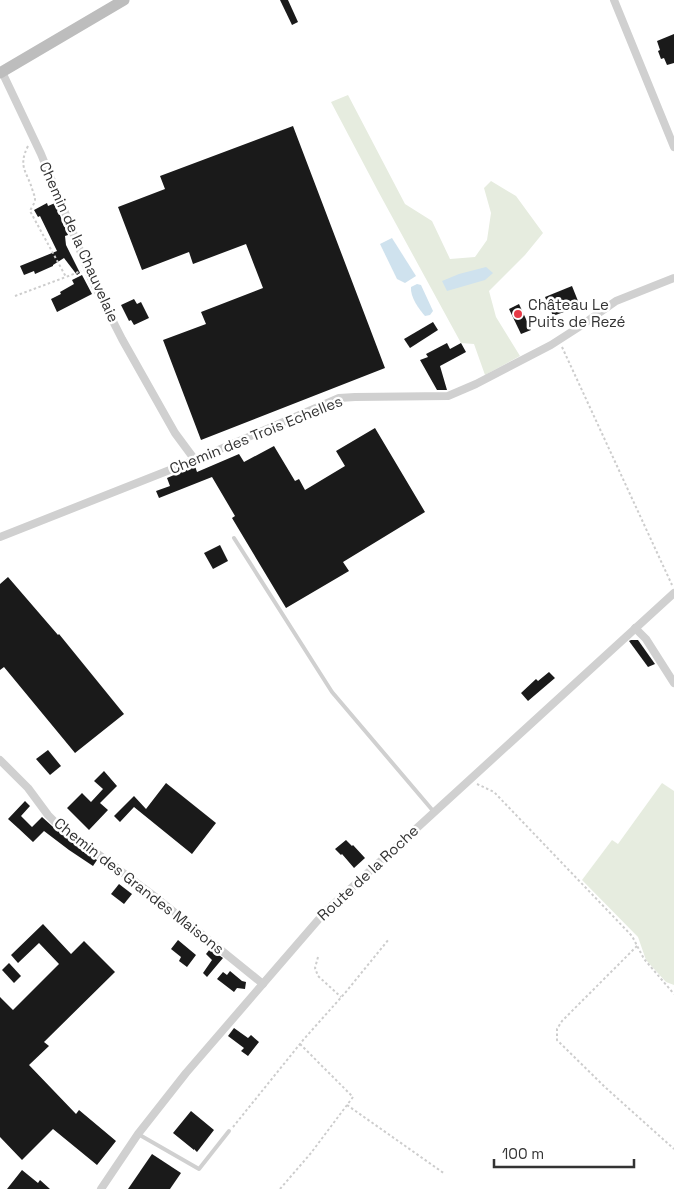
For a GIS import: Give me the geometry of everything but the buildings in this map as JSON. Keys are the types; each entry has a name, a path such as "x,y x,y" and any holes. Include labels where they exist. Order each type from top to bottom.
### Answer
{"street":[{"path":"1,72 124,0"},
{"path":"614,0 674,147"},
{"name":"Chemin de la Chauvelaie","path":"1,72 65,211 88,269 122,339 175,433 195,460"},
{"name":"Chemin des Trois Echelles","path":"0,537 195,460 339,398 448,396 476,384 559,340 580,328 616,301 674,278"},
{"name":"Route de la Roche","path":"101,1189 138,1134 186,1072 325,912 674,591"},
{"path":"635,628 646,639 674,683"},
{"name":"Chemin des Grandes Maisons","path":"0,760 28,788 55,822 158,899 263,984"}],"lane":[{"path":"234,538 332,692 434,812"},
{"path":"138,1134 200,1169 230,1131"}],"path":[{"path":"32,137 23,164 35,200 30,211 66,277"},
{"path":"15,296 88,269"},
{"path":"559,340 674,591"},
{"path":"468,780 494,792 632,936 644,959 674,994"},
{"path":"230,1131 300,1044 389,939"},
{"path":"637,946 562,1021 557,1029 556,1040 674,1149"},
{"path":"318,957 315,968 318,976 341,997"},
{"path":"280,1189 311,1153 353,1097 300,1044"},
{"path":"347,1105 445,1174"}],"shaded area":[{"path":"348,95 405,204 432,221 450,259 475,257 487,240 491,213 484,188 491,181 516,196 543,233 525,255 489,291 496,317 520,356 485,375 474,344 461,343 331,102"},
{"path":"662,783 674,791 674,985 666,982 646,960 638,937 582,880 612,840 618,844"}],"water":[{"path":"392,238 416,276 405,283 397,279 380,244"},
{"path":"486,267 493,273 485,280 447,291 442,281 459,274"},
{"path":"417,284 421,285 433,311 430,315 425,316 413,299 411,287"}],"place":[{"name":"Château Le Puits de Rezé","path":"518,314"}]}
